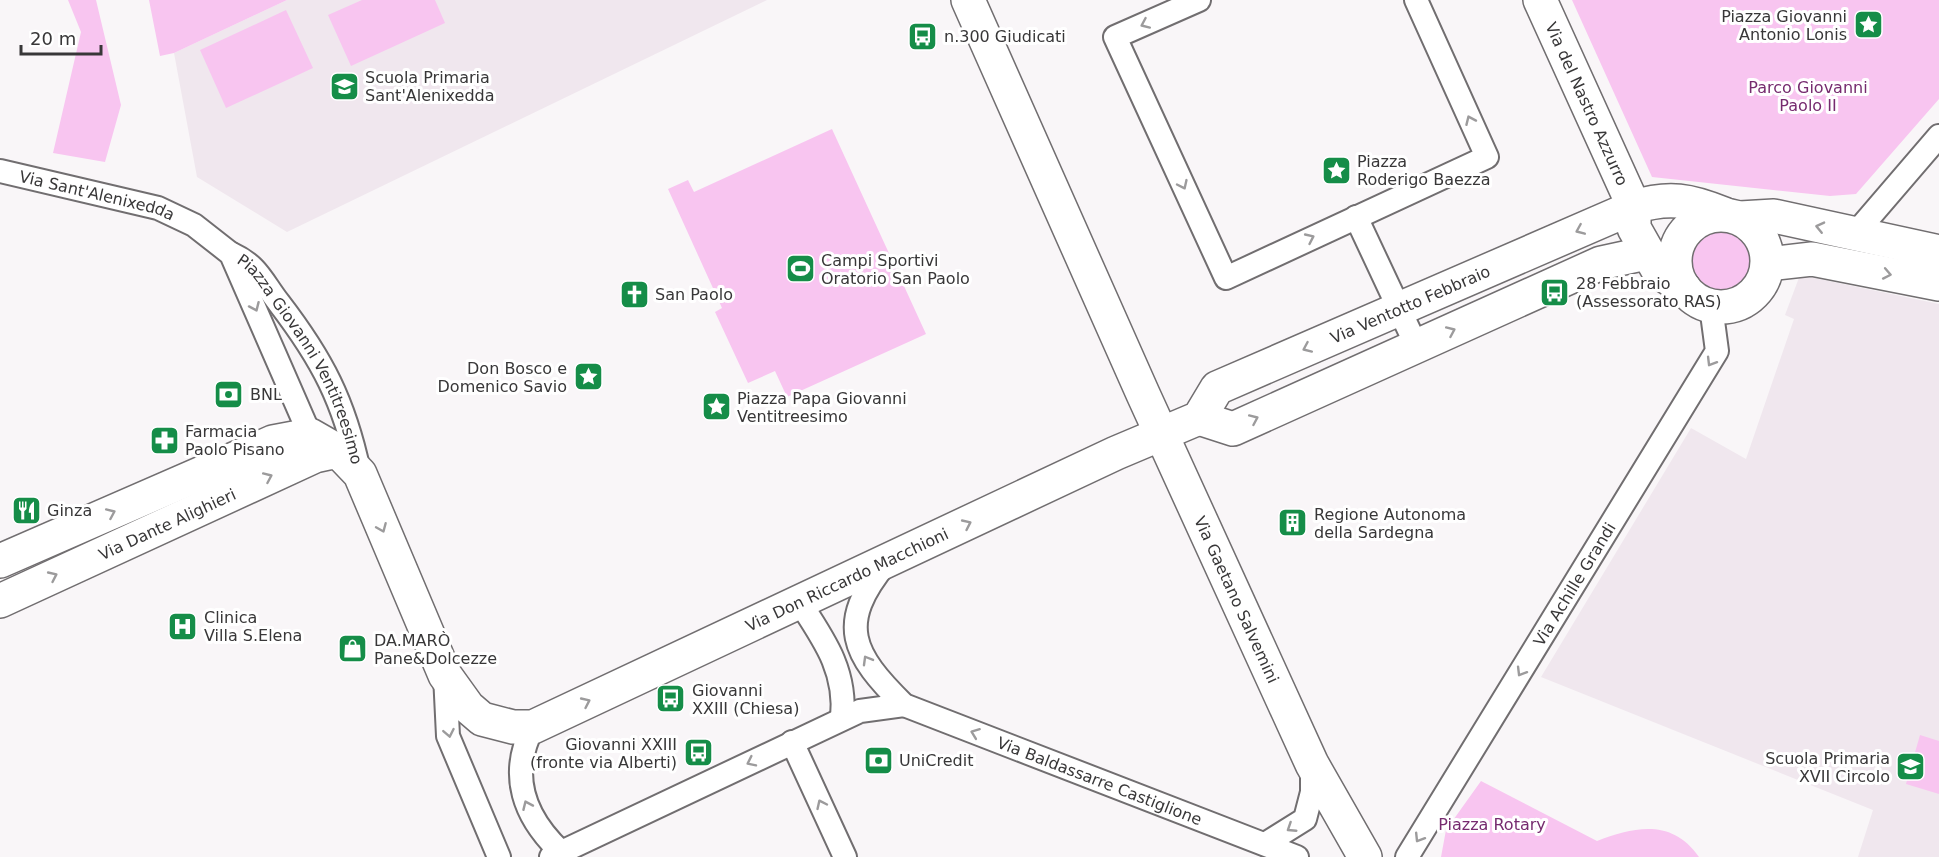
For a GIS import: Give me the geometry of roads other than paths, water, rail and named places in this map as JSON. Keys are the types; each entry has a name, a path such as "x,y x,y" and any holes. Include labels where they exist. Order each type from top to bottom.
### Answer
{"street":[{"path":"968,0 1162,434 1200,418 1233,429 1601,263 1647,253"},
{"path":"1199,0 1115,37 1226,278 1487,157 1416,0"},
{"name":"Via del Nastro Azzurro","path":"1540,0 1634,207 1634,228 1659,273 1684,288"},
{"path":"1854,236 1939,136"},
{"name":"Via Sant'Alenixedda","path":"0,171 158,208 194,225 231,254"},
{"name":"Via Ventotto Febbraio","path":"1200,418 1217,388 1634,207 1658,199 1698,203 1732,216"},
{"path":"1732,216 1759,234 1766,248 1767,264 1763,280 1750,297 1725,307 1711,306 1696,299 1684,288 1675,261 1679,242 1684,232 1701,219 1732,216 1774,216 1854,236 1939,252"},
{"path":"1356,217 1418,347"},
{"path":"231,254 310,435 349,463 445,675 468,707 482,719 513,727 533,727 525,742 521,772 523,799 535,823 556,855 860,711 904,705"},
{"name":"Piazza Giovanni Ventitreesimo","path":"231,254 250,263 308,340 350,427 349,463"},
{"path":"1767,264 1812,260 1939,284"},
{"name":"Via Achille Grandi","path":"1407,857 1718,351 1711,306"},
{"name":"Via Don Riccardo Macchioni","path":"533,727 1162,434"},
{"name":"Via Gaetano Salvemini","path":"1162,434 1312,764 1365,857"},
{"name":"Via Dante Alighieri","path":"0,561 273,442 310,435"},
{"name":"Via Dante Alighieri","path":"0,601 304,461 349,463"},
{"path":"887,562 864,595 854,616 854,630 869,665 904,705"},
{"path":"800,603 840,674 844,697 842,719"},
{"path":"445,675 448,736 499,857"},
{"name":"Via Baldassarre Castiglione","path":"904,705 1297,857"},
{"path":"792,742 845,857"},
{"name":"Via Gaetano Salvemini","path":"1265,844 1305,819 1312,792 1312,764"}],"place":[{"name":"Piazza Giovanni Antonio Lonis","path":"1868,25"},
{"name":"n.300 Giudicati","path":"923,36"},
{"name":"Scuola Primaria Sant'Alenixedda","path":"344,86"},
{"name":"Piazza Roderigo Baezza","path":"1336,170"},
{"name":"Campi Sportivi Oratorio San Paolo","path":"800,269"},
{"name":"28 Febbraio (Assessorato RAS)","path":"1555,292"},
{"name":"San Paolo","path":"634,294"},
{"name":"Don Bosco e Domenico Savio","path":"588,377"},
{"name":"BNL","path":"229,394"},
{"name":"Piazza Papa Giovanni Ventitreesimo","path":"716,407"},
{"name":"Farmacia Paolo Pisano","path":"164,440"},
{"name":"Ginza","path":"26,510"},
{"name":"Regione Autonoma della Sardegna","path":"1293,523"},
{"name":"Clinica Villa S.Elena","path":"183,626"},
{"name":"DA.MARÒ Pane&Dolcezze","path":"353,649"},
{"name":"Giovanni XXIII (Chiesa)","path":"671,699"},
{"name":"Giovanni XXIII (fronte via Alberti)","path":"698,753"},
{"name":"UniCredit","path":"878,760"},
{"name":"Scuola Primaria XVII Circolo","path":"1911,767"}],"park label":[{"name":"Parco Giovanni Paolo II","path":"1808,96"},
{"name":"Piazza Rotary","path":"1492,824"}]}
